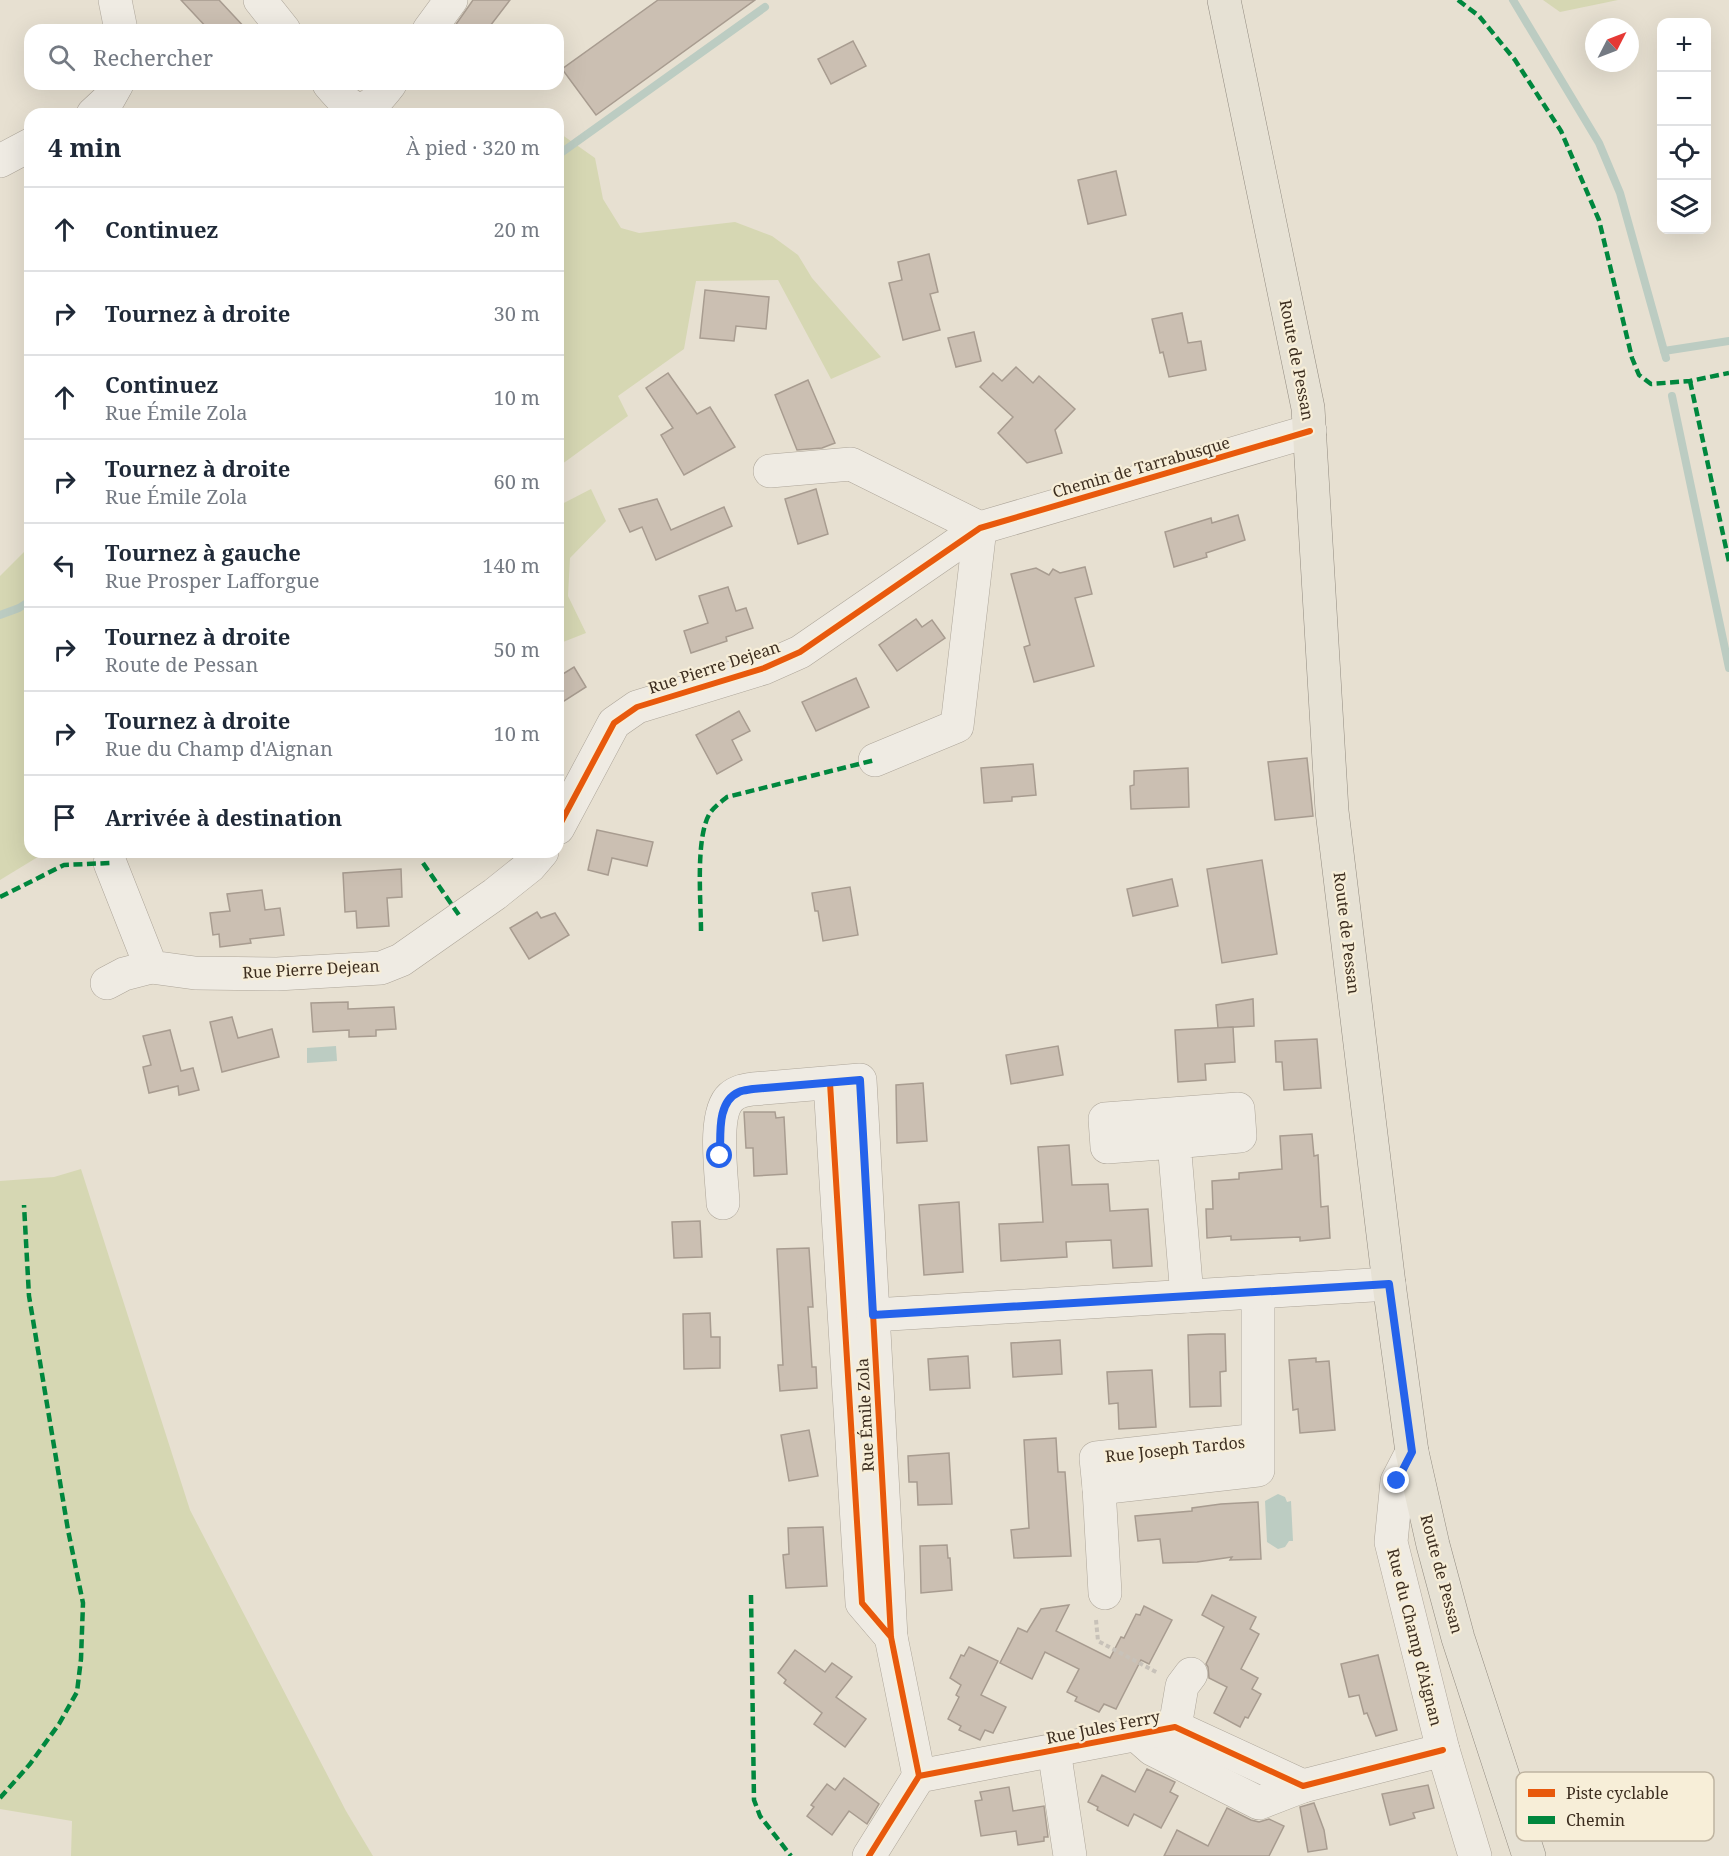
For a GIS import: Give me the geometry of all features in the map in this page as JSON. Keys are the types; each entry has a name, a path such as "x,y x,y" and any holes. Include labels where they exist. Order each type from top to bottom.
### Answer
{"main road":[{"name":"Route de Pessan","path":"1224,0 1303,383 1310,432 1332,811 1389,1284 1412,1452 1433,1545 1458,1638 1516,1816"},
{"name":"Route de Pessan","path":"1524,1841 1529,1856"}],"street":[{"path":"114,0 120,24"},
{"path":"260,0 279,24"},
{"path":"433,24 451,0"},
{"path":"99,108 114,90"},
{"path":"334,90 354,108"},
{"path":"368,108 374,105 385,90"},
{"path":"0,161 24,148"},
{"name":"Chemin de Tarrabusque","path":"980,528 1310,432"},
{"path":"770,471 851,464 980,528 957,726 875,760"},
{"name":"Rue Pierre Dejean","path":"564,817 614,723 626,713 636,707 764,668 800,652 980,528"},
{"name":"Rue Pierre Dejean","path":"107,982 124,974 151,967 195,973 265,974 381,968 401,960 495,894 537,858"},
{"path":"110,863 151,967"},
{"name":"Rue Émile Zola","path":"830,1083 860,1080 891,1637 919,1776"},
{"path":"723,1203 721,1127 723,1111 729,1098 739,1092 753,1089 830,1083 862,1603 891,1637"},
{"path":"1173,1128 1187,1296"},
{"path":"873,1315 1389,1284"},
{"name":"Rue Joseph Tardos","path":"1105,1593 1100,1488 1096,1458 1258,1440 1258,1292"},
{"name":"Rue du Champ d'Aignan","path":"1412,1452 1397,1481 1391,1542 1443,1750 1475,1856"},
{"path":"1175,1726 1187,1680"},
{"name":"Rue Jules Ferry","path":"919,1776 1175,1726 1303,1786"},
{"path":"1136,1734 1152,1749 1259,1803 1303,1786 1443,1750"},
{"path":"1054,1750 1070,1856"},
{"path":"868,1856 919,1776"}],"path":[{"path":"1105,1593 1094,1608 1098,1641 1187,1680"}],"green space":[{"path":"1543,0 1618,0 1560,12"},
{"path":"564,136 595,158 603,199 621,228 639,233 735,222 772,236 798,255 812,278 881,357 831,379 778,280 696,281 684,349 618,396 628,416 564,463"},
{"path":"591,489 606,521 570,558 568,596 586,633 564,642 564,503"},
{"path":"24,552 24,858 36,858 0,880 0,576"},
{"path":"81,1169 190,1510 346,1811 373,1856 71,1856 72,1821 0,1809 0,1181 54,1177"}],"shaded area":[{"path":"336,1046 337,1061 307,1063 307,1048"},
{"path":"1278,1494 1285,1497 1287,1502 1291,1501 1293,1541 1289,1541 1285,1547 1278,1549 1267,1542 1265,1501"}],"building":[{"path":"181,0 219,0 241,24 203,24"},
{"path":"473,0 510,0 492,24 456,24"},
{"path":"658,0 755,0 596,115 564,72 564,68"},
{"path":"853,41 866,66 831,84 818,59"},
{"path":"1116,171 1126,215 1088,224 1078,180"},
{"path":"929,254 938,292 930,294 940,330 903,340 889,283 902,280 898,262"},
{"path":"705,290 769,297 766,329 736,326 734,341 700,338"},
{"path":"1182,313 1188,343 1201,341 1206,370 1169,377 1163,352 1160,353 1152,319"},
{"path":"974,332 981,361 956,367 948,338"},
{"path":"1016,367 1033,383 1039,376 1075,409 1055,430 1062,453 1027,463 998,433 1013,417 980,387 993,373 1002,381"},
{"path":"668,373 697,414 710,407 735,447 684,475 661,435 673,428 646,388"},
{"path":"808,380 835,443 822,448 797,450 775,395"},
{"path":"816,489 828,534 798,544 785,499"},
{"path":"657,499 671,530 724,507 732,526 656,560 642,527 630,532 619,509"},
{"path":"1238,515 1245,540 1206,553 1207,557 1174,567 1165,532 1211,518 1212,523"},
{"path":"1085,567 1092,594 1075,598 1094,666 1034,682 1024,647 1030,645 1011,574 1036,568 1049,575 1053,569 1060,573"},
{"path":"728,587 736,611 746,608 753,628 726,637 727,641 691,653 684,631 708,623 699,596"},
{"path":"916,619 922,627 932,620 945,638 897,671 879,645"},
{"path":"574,667 586,687 564,701 564,673"},
{"path":"856,678 869,707 816,731 802,702"},
{"path":"739,711 750,731 732,740 742,760 717,774 696,735"},
{"path":"1307,758 1313,816 1275,820 1268,762"},
{"path":"1033,764 1036,795 1012,797 1012,801 984,803 981,768"},
{"path":"1188,768 1189,807 1131,809 1130,786 1134,785 1134,771"},
{"path":"597,830 653,842 647,866 612,858 608,875 588,870"},
{"path":"1262,860 1277,954 1222,963 1207,869"},
{"path":"401,869 402,897 387,898 389,926 357,928 356,911 345,912 343,873"},
{"path":"1172,879 1178,906 1133,916 1127,889"},
{"path":"850,887 858,935 823,941 818,911 815,911 812,893"},
{"path":"262,890 265,910 280,908 284,935 250,939 251,943 220,947 219,934 213,935 210,913 230,911 227,894"},
{"path":"537,912 541,918 555,913 569,935 529,959 510,928"},
{"path":"1253,999 1254,1026 1218,1028 1216,1005"},
{"path":"348,1002 348,1009 394,1007 396,1029 376,1030 376,1036 349,1037 349,1030 313,1032 311,1003"},
{"path":"232,1017 238,1038 272,1029 279,1057 222,1072 210,1022"},
{"path":"1233,1027 1235,1062 1205,1064 1206,1080 1178,1082 1175,1030"},
{"path":"170,1030 181,1071 193,1068 199,1090 179,1095 178,1086 149,1093 143,1067 151,1065 143,1036"},
{"path":"1317,1039 1321,1088 1284,1090 1282,1062 1276,1062 1275,1041"},
{"path":"1058,1046 1063,1075 1011,1084 1006,1055"},
{"path":"923,1083 927,1141 897,1143 896,1085"},
{"path":"744,1112 775,1112 776,1118 784,1117 787,1174 754,1176 753,1148 746,1148"},
{"path":"1312,1134 1314,1156 1318,1155 1321,1207 1328,1206 1330,1238 1300,1241 1300,1237 1231,1240 1231,1236 1207,1238 1206,1209 1213,1209 1212,1181 1239,1179 1239,1173 1282,1169 1280,1136"},
{"path":"1069,1145 1072,1185 1108,1184 1110,1211 1148,1209 1152,1266 1113,1268 1111,1240 1066,1242 1067,1257 1001,1261 999,1224 1043,1222 1038,1147"},
{"path":"959,1202 963,1272 924,1275 919,1205"},
{"path":"700,1221 702,1257 674,1258 672,1222"},
{"path":"809,1248 813,1307 808,1307 812,1367 816,1367 817,1388 780,1391 778,1365 783,1365 777,1249"},
{"path":"710,1313 711,1337 720,1337 720,1368 684,1369 683,1314"},
{"path":"1225,1334 1226,1371 1220,1372 1221,1406 1190,1407 1188,1335"},
{"path":"1060,1340 1062,1374 1013,1377 1011,1343"},
{"path":"968,1356 970,1388 930,1390 928,1359"},
{"path":"1316,1358 1316,1362 1329,1361 1335,1430 1300,1433 1298,1409 1293,1410 1289,1360"},
{"path":"1152,1370 1156,1427 1119,1429 1118,1403 1109,1404 1107,1372"},
{"path":"809,1430 818,1476 789,1481 781,1435"},
{"path":"1056,1438 1058,1472 1065,1472 1071,1556 1014,1558 1011,1530 1029,1528 1024,1440"},
{"path":"949,1453 952,1504 918,1505 917,1482 909,1482 908,1456"},
{"path":"1258,1502 1261,1559 1230,1560 1232,1557 1197,1562 1163,1563 1160,1539 1138,1541 1135,1516 1192,1511 1192,1508 1221,1504"},
{"path":"823,1527 827,1586 786,1588 783,1555 789,1554 788,1528"},
{"path":"947,1545 952,1590 921,1593 920,1546"},
{"path":"1212,1595 1256,1617 1250,1629 1259,1634 1241,1669 1258,1678 1252,1689 1261,1694 1248,1718 1245,1717 1240,1727 1214,1713 1227,1687 1209,1678 1206,1664 1224,1627 1202,1615"},
{"path":"1069,1605 1056,1631 1110,1658 1121,1637 1124,1638 1136,1614 1140,1615 1144,1606 1172,1620 1149,1664 1141,1660 1116,1709 1104,1704 1099,1712 1075,1701 1077,1697 1067,1692 1079,1669 1045,1652 1032,1679 1000,1663 1018,1628 1027,1632 1041,1609"},
{"path":"969,1647 998,1661 981,1695 1006,1707 993,1733 985,1730 980,1740 959,1730 961,1726 948,1719 959,1697 956,1695 961,1685 950,1678 961,1655 964,1656"},
{"path":"795,1650 825,1672 832,1663 852,1677 836,1697 866,1719 845,1747 814,1724 822,1713 784,1683 786,1680 778,1673"},
{"path":"1378,1655 1397,1730 1376,1736 1367,1713 1364,1714 1359,1695 1349,1697 1341,1664"},
{"path":"1147,1769 1175,1782 1170,1792 1178,1796 1161,1828 1134,1814 1128,1826 1097,1810 1098,1807 1088,1802 1102,1775 1135,1792"},
{"path":"844,1778 879,1804 867,1824 849,1811 832,1835 807,1816 814,1807 811,1805 827,1784 835,1790"},
{"path":"1428,1785 1434,1808 1413,1813 1415,1818 1390,1825 1382,1794"},
{"path":"1009,1787 1013,1811 1044,1806 1048,1837 1044,1837 1044,1841 1018,1845 1016,1831 981,1836 975,1801 982,1800 980,1792"},
{"path":"1314,1803 1324,1830 1327,1849 1308,1852 1300,1807"},
{"path":"1227,1808 1251,1820 1259,1822 1269,1819 1284,1826 1269,1856 1164,1856 1177,1830 1208,1846"}],"waterway":[{"path":"1513,0 1599,143 1620,193 1666,358"},
{"path":"564,151 765,7"},
{"path":"1664,351 1729,341"},
{"path":"1672,396 1729,668"},
{"path":"0,615 24,605"}],"marked path":[{"path":"1458,0 1479,16 1515,60 1561,131 1599,220 1632,358 1639,375 1651,384 1690,381 1729,373"},
{"path":"1690,381 1729,562"},
{"path":"701,931 702,837 710,813 716,807 727,797 875,760"},
{"path":"0,897 64,865 110,863"},
{"path":"423,863 461,918"},
{"path":"0,1798 30,1764 59,1724 77,1692 81,1659 83,1603 68,1530 29,1296 24,1205"},
{"path":"751,1595 754,1800 760,1816 791,1856"}],"cycle path":[{"path":"564,817 614,723 637,707 764,668 800,652 980,528 1310,431"},
{"path":"891,1637 862,1603 830,1083 860,1080 891,1637 919,1776"},
{"path":"869,1856 919,1776 1175,1727 1303,1786 1443,1750"}],"route":[{"path":"720,1156 723,1111 729,1098 739,1092 860,1080 873,1315 1389,1284 1412,1452 1397,1481"}]}
